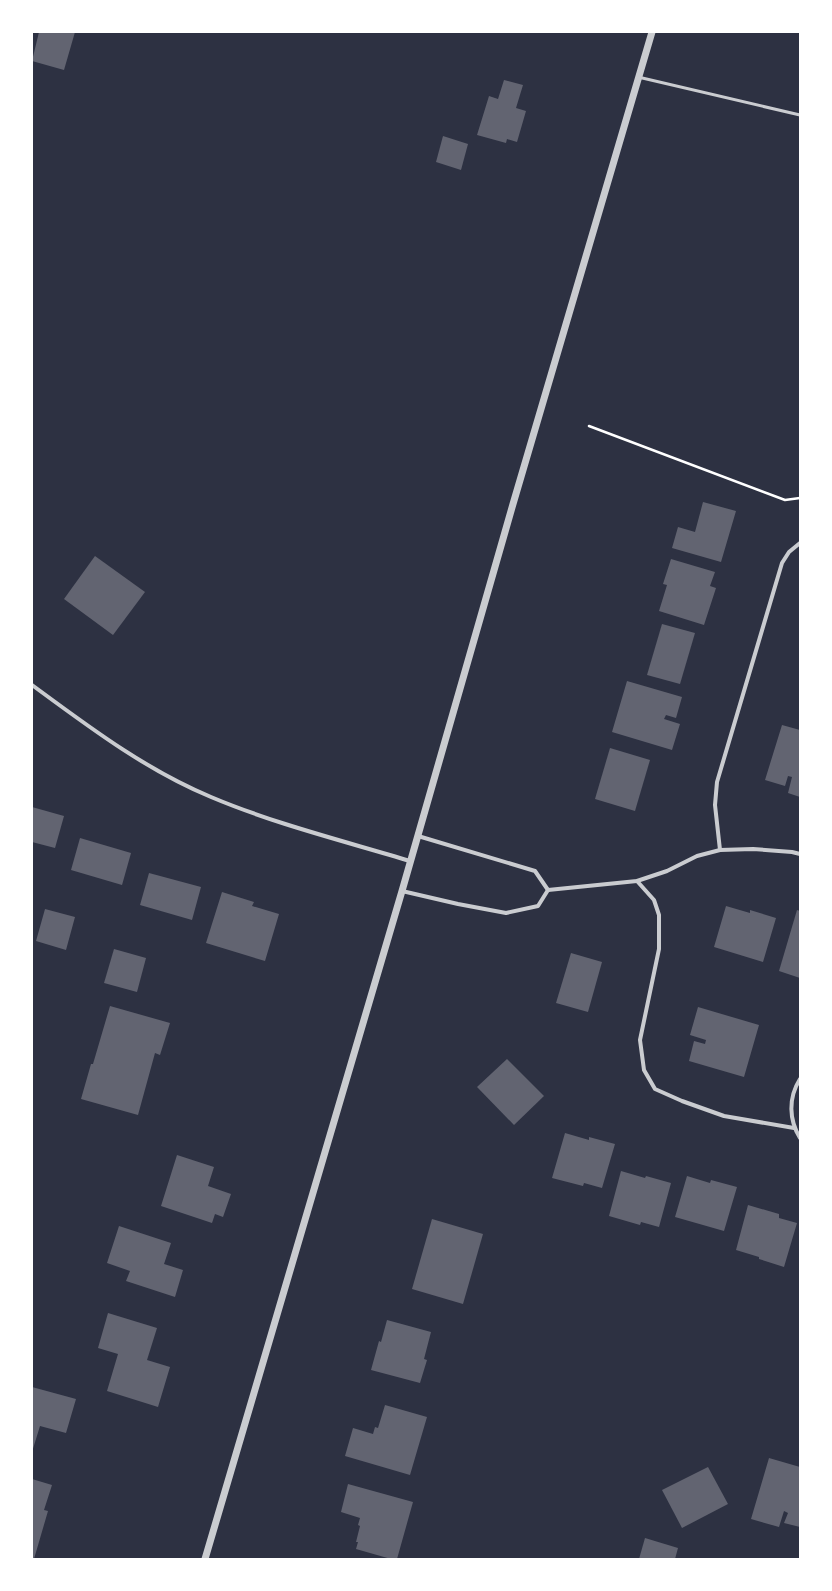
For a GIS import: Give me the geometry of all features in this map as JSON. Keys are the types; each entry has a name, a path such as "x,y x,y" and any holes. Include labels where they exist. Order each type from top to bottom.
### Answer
{"street":[{"path":"205,1559 402,891 652,32"},
{"path":"720,850 715,805 717,782 782,562 789,552 800,543"},
{"path":"32,685 96,733 131,755 173,779 211,797 260,815 410,861"},
{"path":"418,836 535,871 548,890"},
{"path":"548,890 637,881 667,871 697,856 720,850 753,849 800,854"},
{"path":"637,881 654,900 659,916 659,948 640,1040 644,1070 655,1089 682,1101 724,1116 794,1128"},
{"path":"402,891 506,913 538,906 548,890"},
{"path":"800,1079 792,1096 790,1112 794,1128 800,1138"}],"lane":[{"path":"638,77 800,116"}],"path":[{"path":"589,426 785,500 800,498"}],"building":[{"path":"39,32 75,32 64,70 32,61"},
{"path":"504,80 523,85 516,108 526,111 517,142 507,139 506,143 477,135 489,96 498,99"},
{"path":"443,136 468,144 461,170 436,162"},
{"path":"703,502 736,511 721,562 672,548 678,527 695,532"},
{"path":"95,556 145,592 113,635 64,599"},
{"path":"671,559 715,572 710,586 716,588 704,625 659,611 667,585 663,584"},
{"path":"662,624 695,633 680,684 647,675"},
{"path":"627,681 682,697 676,718 666,715 664,719 680,724 672,750 612,732"},
{"path":"782,725 800,730 800,797 788,793 792,777 788,776 785,786 765,780"},
{"path":"610,748 650,760 635,811 595,799"},
{"path":"32,807 64,816 55,848 32,842"},
{"path":"80,838 131,853 122,885 71,870"},
{"path":"149,873 201,887 192,920 140,905"},
{"path":"222,892 254,902 252,906 279,914 265,961 206,943"},
{"path":"726,906 750,913 750,910 776,918 763,962 714,947"},
{"path":"45,909 75,917 66,950 36,941"},
{"path":"797,910 800,911 800,978 779,971"},
{"path":"114,949 146,958 137,992 104,983"},
{"path":"571,953 602,962 588,1012 556,1003"},
{"path":"110,1006 170,1023 160,1055 155,1053 138,1115 81,1099"},
{"path":"698,1007 759,1025 744,1077 689,1061 694,1041 705,1044 706,1040 690,1035"},
{"path":"507,1059 544,1096 514,1125 477,1087"},
{"path":"565,1133 589,1140 589,1137 615,1144 602,1188 584,1183 583,1186 552,1178"},
{"path":"177,1155 214,1167 208,1186 231,1194 223,1217 215,1214 212,1223 161,1206"},
{"path":"621,1171 645,1178 646,1176 671,1183 659,1227 641,1222 640,1225 609,1216"},
{"path":"687,1176 710,1183 711,1180 737,1187 724,1231 675,1217"},
{"path":"748,1205 779,1214 779,1218 797,1223 784,1267 736,1250"},
{"path":"432,1219 483,1234 463,1304 412,1289"},
{"path":"119,1226 171,1243 164,1264 183,1270 175,1297 126,1281 130,1271 107,1263"},
{"path":"108,1313 157,1328 147,1360 170,1367 158,1407 107,1391 118,1354 98,1348"},
{"path":"387,1320 431,1332 424,1359 427,1360 420,1383 371,1370 379,1341 381,1342"},
{"path":"32,1387 76,1399 66,1433 40,1426 32,1452"},
{"path":"385,1405 427,1417 410,1475 345,1456 353,1428 373,1434 375,1427 378,1428"},
{"path":"769,1458 800,1467 800,1527 784,1523 788,1513 784,1511 779,1527 751,1519"},
{"path":"708,1467 728,1504 682,1528 662,1490"},
{"path":"32,1479 52,1485 44,1510 48,1511 34,1559 32,1559"},
{"path":"348,1484 413,1502 397,1559 391,1559 356,1549 360,1518 341,1512"},
{"path":"645,1538 678,1548 675,1559 639,1559"}]}
